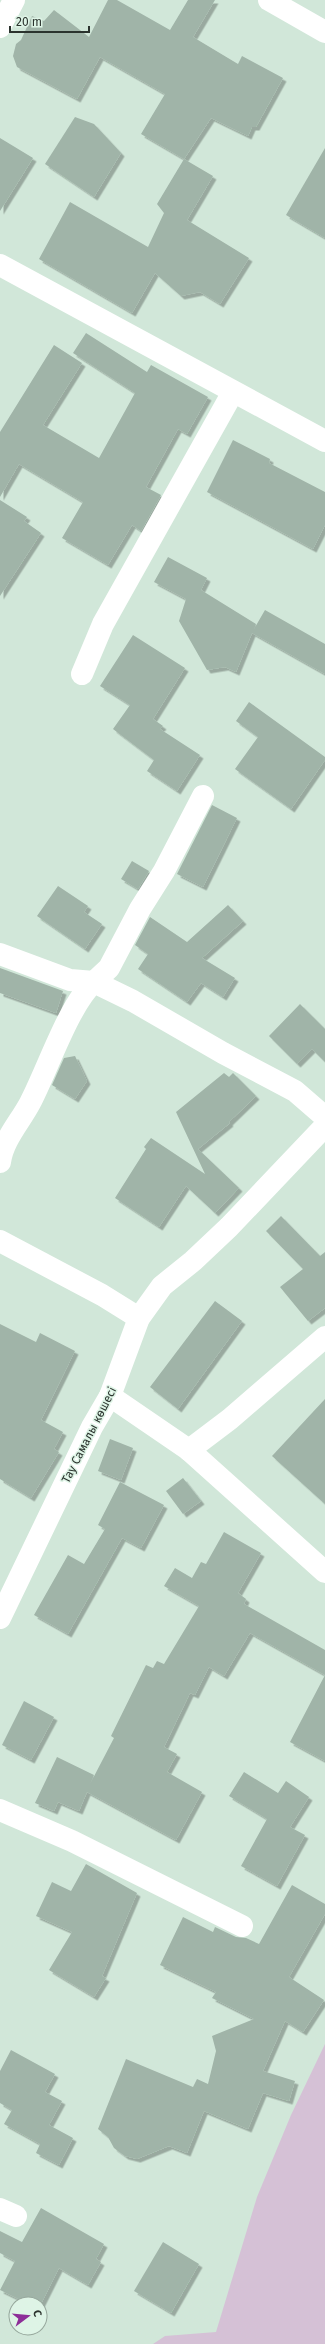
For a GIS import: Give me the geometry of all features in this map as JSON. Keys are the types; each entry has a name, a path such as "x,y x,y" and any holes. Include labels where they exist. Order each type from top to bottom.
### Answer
{"street":[{"path":"0,27 14,0"},
{"path":"269,0 325,32"},
{"path":"0,265 54,292 233,392 325,441"},
{"path":"82,674 103,624 233,392"},
{"path":"0,1162 1,1151 30,1103 75,1009 87,989 109,968 140,909 164,870 203,796"},
{"path":"0,954 70,980 94,982 133,1001 223,1053 294,1091 325,1117"},
{"name":"Тау Самалы көшесі","path":"0,1618 89,1434 110,1396 139,1318 162,1286 193,1261 229,1227 325,1126"},
{"path":"0,1241 102,1295 139,1318"},
{"path":"189,1450 230,1419 325,1337"},
{"path":"110,1396 189,1450 325,1572"},
{"path":"0,1810 72,1841 242,1926"}],"shaded area":[{"path":"325,2044 325,2344 153,2344 165,2336 216,2332 257,2197 291,2115"}],"building":[{"path":"108,0 117,0 170,30 188,0 215,0 193,37 238,64 242,56 283,78 256,127 252,127 248,136 211,118 184,159 141,134 165,94 100,57 77,99 17,67 13,56 16,44 21,40 32,16 44,21 54,10 89,37"},
{"path":"75,117 94,124 121,153 94,197 45,164"},
{"path":"0,138 33,158 0,211"},
{"path":"325,148 325,238 286,215"},
{"path":"184,159 213,176 187,220 249,258 220,304 200,292 181,296 155,273 132,313 39,259 70,202 148,247 164,213 157,204"},
{"path":"86,333 147,372 151,365 208,397 187,434 178,429 146,487 161,495 141,531 132,525 108,565 62,538 83,502 19,464 0,497 0,432 54,345 82,363 43,425 99,458 135,393 73,353"},
{"path":"233,440 270,459 269,463 325,492 325,525 313,549 207,492"},
{"path":"0,500 27,517 24,521 41,533 0,596"},
{"path":"168,557 207,578 201,590 256,624 254,629 265,610 325,644 325,674 252,633 236,672 225,667 207,670 179,621 186,599 154,582"},
{"path":"133,635 185,668 153,719 163,726 160,729 200,755 177,791 147,771 154,760 113,729 130,705 100,686"},
{"path":"249,702 325,757 325,760 291,809 235,769 258,737 236,721"},
{"path":"212,805 237,818 203,887 177,874"},
{"path":"132,861 149,871 138,889 121,879"},
{"path":"58,886 88,906 84,912 102,924 85,949 37,916"},
{"path":"228,905 243,921 202,958 235,978 223,997 201,983 187,1002 138,969 148,954 135,945 150,917 187,942"},
{"path":"0,968 63,991 56,1013 0,993"},
{"path":"300,1004 325,1029 325,1062 312,1049 297,1064 269,1036"},
{"path":"75,1056 87,1081 75,1099 52,1085 64,1058"},
{"path":"224,1073 229,1077 233,1073 256,1096 229,1122 230,1123 198,1149 239,1188 215,1213 186,1186 159,1227 115,1198 146,1149 144,1147 151,1138 205,1174 176,1112"},
{"path":"281,1216 320,1256 325,1252 325,1308 308,1321 280,1287 303,1269 266,1231"},
{"path":"215,1301 242,1321 178,1409 150,1387"},
{"path":"0,1324 36,1342 40,1333 75,1351 41,1420 63,1432 54,1449 59,1452 31,1498 0,1479"},
{"path":"325,1399 325,1504 272,1456"},
{"path":"110,1439 133,1448 121,1480 98,1471"},
{"path":"183,1478 201,1501 183,1514 166,1491"},
{"path":"120,1482 164,1505 141,1548 122,1538 68,1634 34,1615 68,1555 84,1564 105,1529 98,1525"},
{"path":"224,1532 261,1553 238,1593 246,1599 244,1604 325,1650 325,1675 250,1633 224,1676 209,1667 195,1695 190,1693 164,1747 177,1754 167,1772 202,1792 176,1840 87,1792 79,1811 58,1802 54,1811 35,1803 57,1757 94,1775 90,1784 114,1738 111,1736 146,1665 153,1668 157,1661 164,1664 199,1606 164,1586 175,1568 192,1578 201,1562 206,1564"},
{"path":"325,1675 325,1761 290,1742"},
{"path":"24,1701 54,1717 31,1760 2,1745"},
{"path":"244,1772 278,1793 286,1781 309,1797 290,1827 305,1835 277,1886 241,1866 267,1819 229,1796"},
{"path":"86,1864 137,1893 102,1976 106,1978 94,1997 49,1970 72,1932 36,1916 52,1882 71,1891"},
{"path":"292,1885 325,1904 325,1914 289,1977 324,2000 303,2032 285,2021 263,2071 295,2081 289,2101 263,2093 248,2129 204,2111 187,2153 169,2146 137,2159 125,2156 114,2148 108,2137 98,2129 126,2059 193,2087 197,2079 208,2084 216,2051 212,2036 254,2019 212,1998 216,1992 160,1965 183,1917 213,1932 215,1927 236,1937 246,1938 259,1944"},
{"path":"11,2050 55,2074 45,2092 62,2101 49,2125 73,2138 59,2165 36,2153 40,2144 4,2124 12,2110 0,2103 0,2071"},
{"path":"41,2208 104,2244 96,2259 101,2262 88,2285 59,2268 45,2296 12,2296 0,2290 15,2261 0,2253 0,2231 22,2242"},
{"path":"163,2242 199,2264 171,2313 134,2291"}]}
